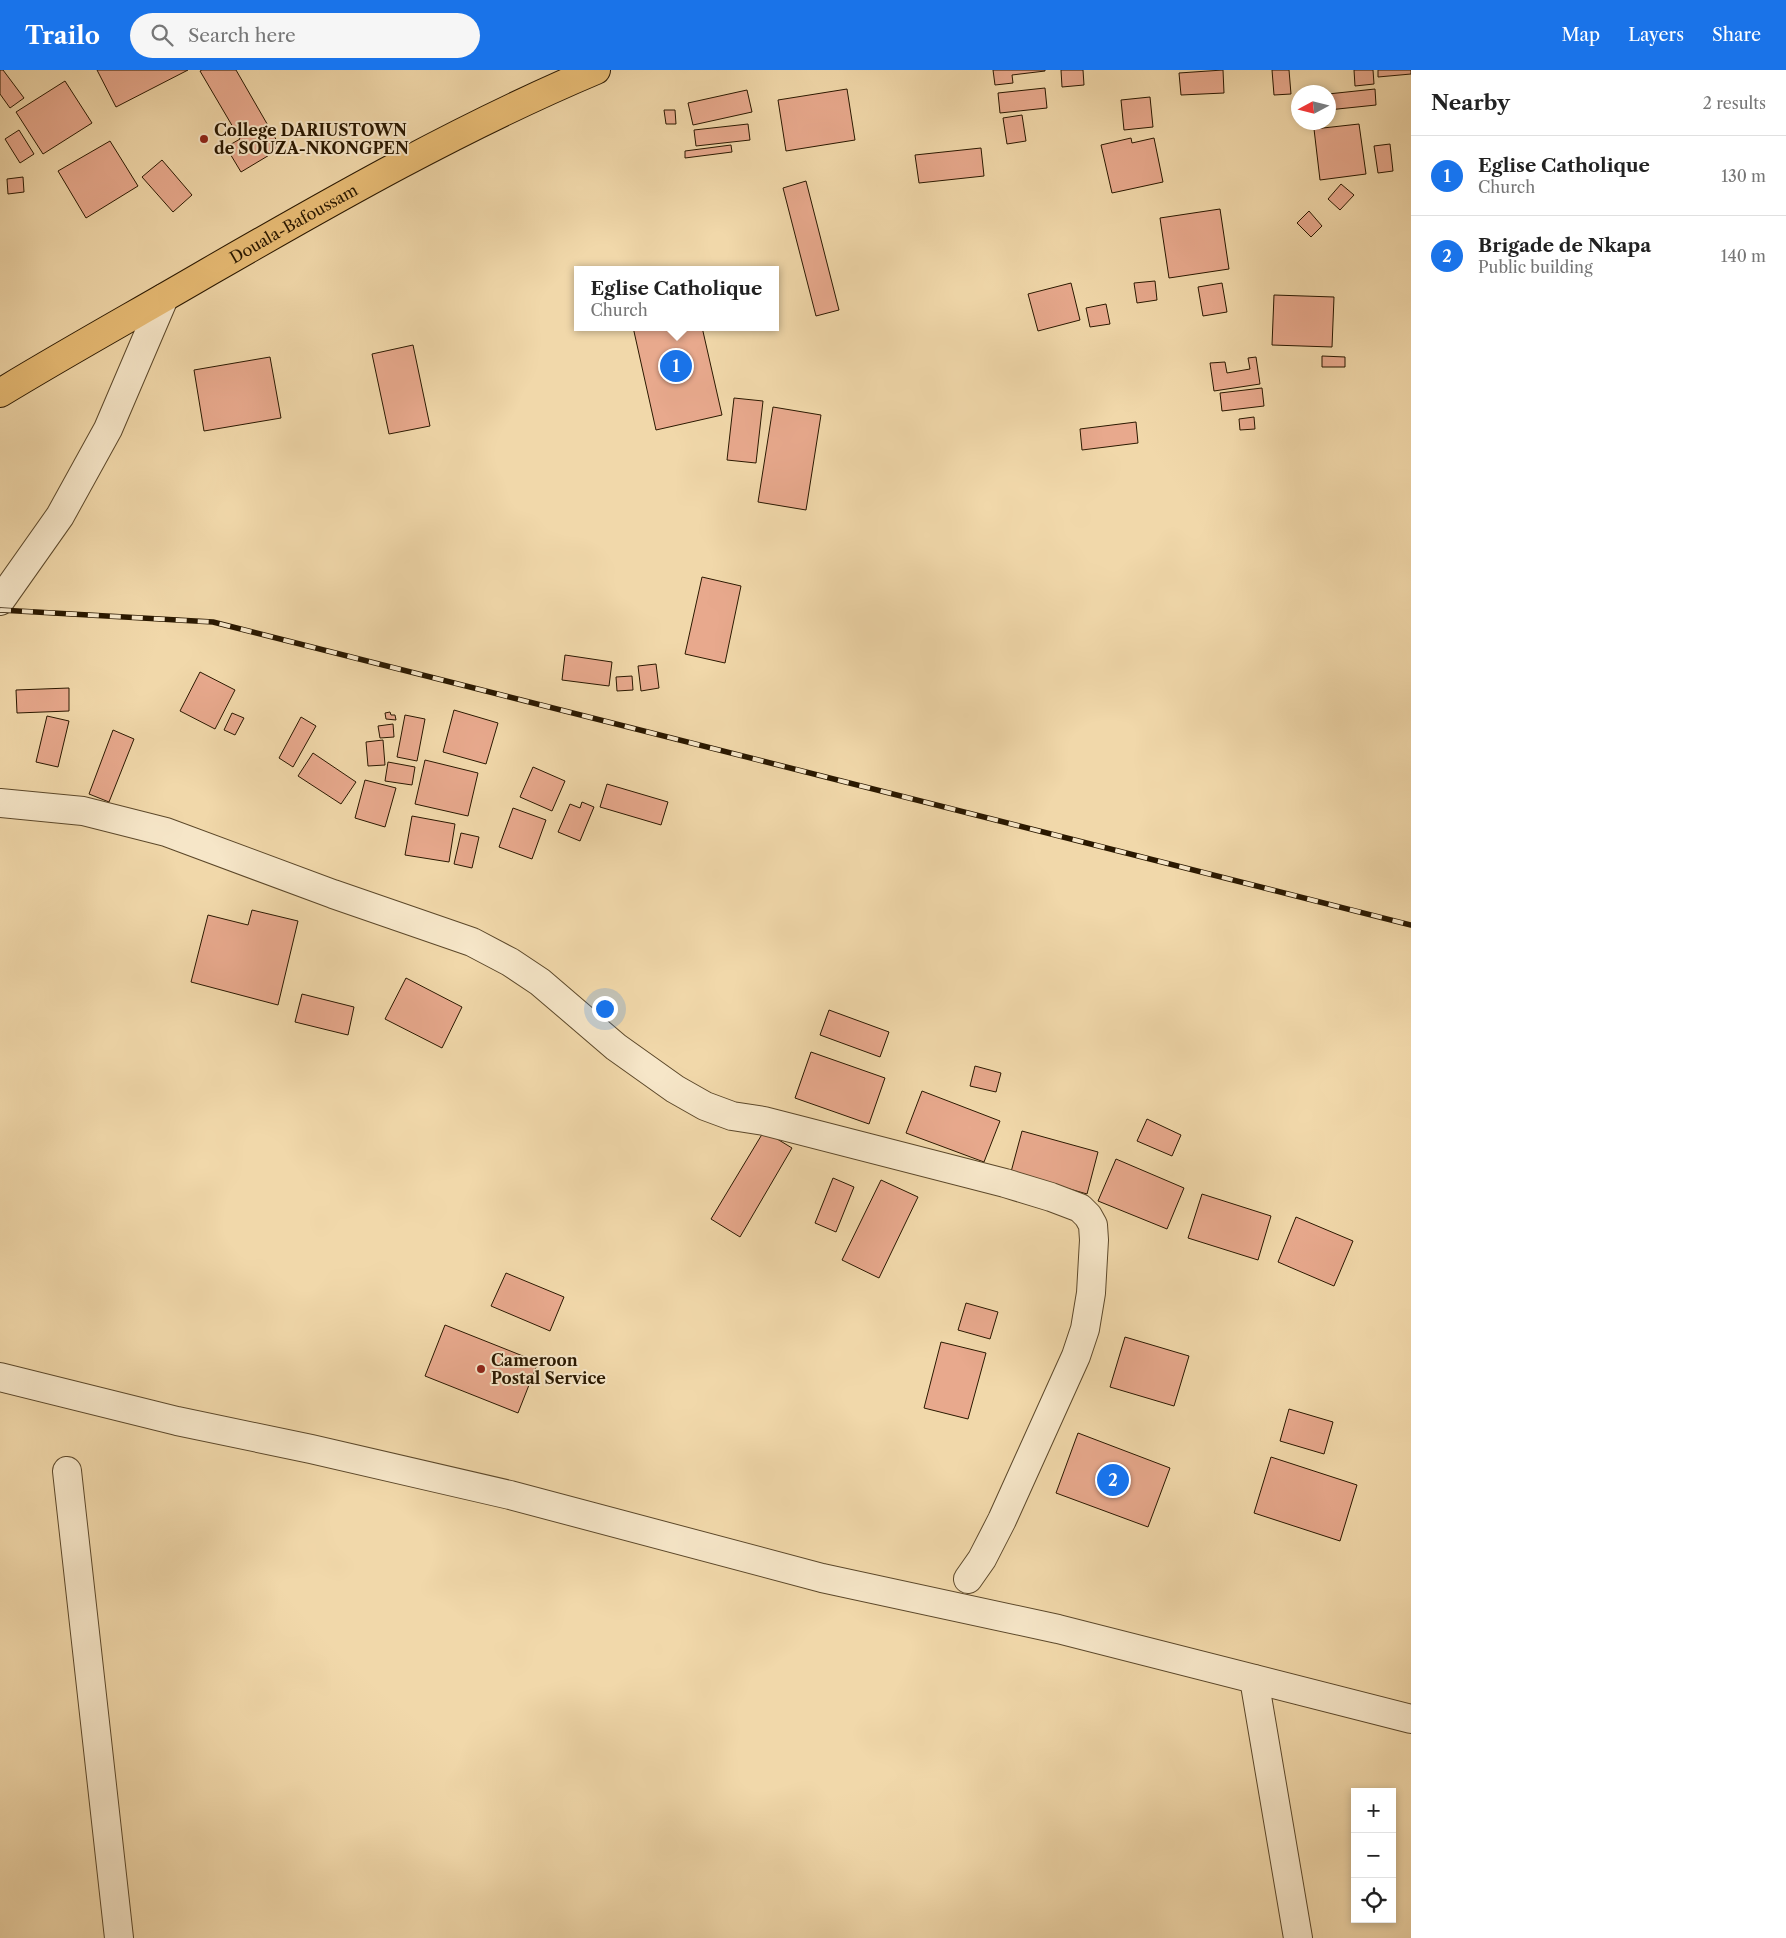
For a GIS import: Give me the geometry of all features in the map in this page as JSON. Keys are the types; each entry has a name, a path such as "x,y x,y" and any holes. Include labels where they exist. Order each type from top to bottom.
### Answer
{"highway":[{"name":"Douala-Bafoussam","path":"0,393 286,226 541,93 596,70"}],"street":[{"path":"0,601 60,516 108,429 164,298"},
{"path":"0,803 82,811 166,832 333,894 472,942 510,962 540,982 616,1047 675,1089 704,1106 732,1116 764,1121 1005,1184 1051,1197 1080,1208 1093,1225 1094,1240 1091,1293 1085,1329 1076,1356 1002,1520 982,1559 968,1579"},
{"path":"0,1377 177,1421 310,1449 510,1495 822,1578 1058,1629 1411,1719"},
{"path":"67,1471 119,1938"},
{"path":"1254,1679 1298,1938"}],"building":[{"path":"0,70 3,70 24,98 10,108 0,94"},
{"path":"97,70 188,70 116,107"},
{"path":"236,70 281,148 241,172 226,147 240,139 200,71"},
{"path":"993,70 1045,71 1012,75 1013,83 995,85"},
{"path":"1061,70 1083,70 1084,85 1062,87"},
{"path":"1223,70 1224,93 1181,95 1179,73"},
{"path":"1272,70 1289,70 1291,94 1274,95"},
{"path":"1354,70 1373,70 1374,84 1355,86"},
{"path":"1378,70 1411,70 1411,74 1378,77"},
{"path":"65,81 92,123 43,154 16,112"},
{"path":"1045,88 1047,108 1000,113 998,93"},
{"path":"847,89 855,140 786,151 778,100"},
{"path":"1375,89 1376,105 1336,109 1336,93"},
{"path":"747,90 752,112 693,125 688,103"},
{"path":"1150,97 1153,127 1124,130 1121,100"},
{"path":"664,110 675,110 676,124 666,124"},
{"path":"1022,115 1026,141 1007,144 1003,118"},
{"path":"748,124 750,140 696,146 694,130"},
{"path":"1359,124 1366,174 1320,180 1314,130 1336,130 1336,127"},
{"path":"19,130 34,154 20,163 5,139"},
{"path":"1131,138 1132,143 1154,138 1163,182 1112,193 1101,145"},
{"path":"110,141 138,186 86,218 58,171"},
{"path":"1390,144 1393,171 1378,173 1374,146"},
{"path":"731,145 732,152 685,158 685,151"},
{"path":"981,148 984,176 919,183 915,155"},
{"path":"162,160 192,195 173,212 142,177"},
{"path":"23,177 24,192 8,194 7,179"},
{"path":"806,181 839,310 816,316 783,188"},
{"path":"1341,184 1354,195 1340,210 1328,199"},
{"path":"1220,209 1229,269 1169,278 1160,218"},
{"path":"1309,211 1322,226 1311,237 1297,223"},
{"path":"1155,281 1157,300 1137,303 1134,283"},
{"path":"1071,283 1080,320 1038,331 1028,294"},
{"path":"1222,283 1227,312 1203,316 1198,287"},
{"path":"1274,295 1334,297 1332,347 1272,345"},
{"path":"1106,304 1110,324 1090,327 1086,308"},
{"path":"634,331 703,331 722,415 656,430"},
{"path":"413,345 430,426 389,434 372,354"},
{"path":"1322,356 1345,357 1345,367 1322,367"},
{"path":"270,357 281,418 204,431 194,370"},
{"path":"1256,357 1260,384 1214,391 1210,363 1225,362 1227,373 1250,369 1248,358"},
{"path":"1262,388 1264,406 1222,411 1220,393"},
{"path":"734,398 763,401 756,463 727,460"},
{"path":"773,407 821,415 806,510 758,502"},
{"path":"1254,417 1255,429 1240,430 1239,419"},
{"path":"1136,422 1138,443 1082,450 1080,429"},
{"path":"702,577 741,586 725,663 685,654"},
{"path":"565,655 612,662 609,686 562,680"},
{"path":"656,664 659,688 641,691 638,666"},
{"path":"200,672 235,690 215,729 180,711"},
{"path":"632,676 633,690 617,691 616,677"},
{"path":"69,688 69,711 17,713 16,690"},
{"path":"454,710 498,723 486,764 443,752"},
{"path":"390,712 391,715 395,715 396,720 386,719 385,713"},
{"path":"232,713 244,718 235,735 224,730"},
{"path":"405,715 425,719 417,761 397,757"},
{"path":"47,716 69,721 58,767 36,762"},
{"path":"301,717 316,726 293,767 279,758"},
{"path":"393,724 394,737 380,738 378,726"},
{"path":"113,730 134,739 109,802 89,794"},
{"path":"383,740 385,765 368,766 366,742"},
{"path":"313,753 356,782 341,804 298,776"},
{"path":"425,760 478,773 468,816 415,804"},
{"path":"388,762 415,767 412,785 385,781"},
{"path":"533,767 565,781 552,811 520,797"},
{"path":"365,780 396,788 385,827 355,818"},
{"path":"607,784 668,802 661,825 600,807"},
{"path":"582,802 594,807 580,841 558,832 570,804 580,808"},
{"path":"513,808 546,820 532,859 499,847"},
{"path":"412,816 455,824 449,862 405,855"},
{"path":"461,833 479,837 472,868 454,864"},
{"path":"252,910 298,921 278,1005 191,982 208,915 248,925"},
{"path":"406,978 462,1007 442,1048 385,1019"},
{"path":"302,994 354,1007 348,1035 295,1022"},
{"path":"829,1010 889,1032 880,1057 820,1035"},
{"path":"811,1052 885,1078 869,1124 795,1098"},
{"path":"975,1066 1001,1073 996,1092 970,1086"},
{"path":"922,1091 1000,1121 984,1162 906,1133"},
{"path":"1147,1119 1181,1135 1172,1156 1137,1141"},
{"path":"764,1131 792,1148 740,1237 711,1219"},
{"path":"1022,1131 1098,1152 1087,1194 1011,1172"},
{"path":"1116,1159 1184,1188 1167,1229 1098,1201"},
{"path":"833,1178 854,1187 836,1232 815,1223"},
{"path":"881,1180 918,1197 879,1278 842,1260"},
{"path":"1202,1194 1271,1216 1258,1260 1188,1238"},
{"path":"1296,1217 1353,1241 1334,1286 1278,1262"},
{"path":"506,1273 564,1297 550,1331 491,1306"},
{"path":"966,1303 998,1312 990,1339 958,1330"},
{"name":"Cameroon Postal Service","path":"445,1325 538,1362 518,1413 425,1376"},
{"path":"1125,1337 1189,1356 1174,1406 1110,1387"},
{"path":"941,1342 986,1353 968,1419 924,1408"},
{"path":"1289,1409 1333,1422 1324,1454 1280,1441"},
{"path":"1078,1433 1170,1468 1148,1527 1056,1493"},
{"path":"1271,1457 1357,1485 1340,1541 1254,1513"}],"railway":[{"path":"0,610 213,622 1411,925"}],"place":[{"name":"College DARIUSTOWN de SOUZA-NKONGPEN","path":"204,139"},
{"name":"Eglise Catholique","path":"676,366"},
{"name":"Cameroon Postal Service","path":"481,1369"},
{"name":"Brigade de Nkapa","path":"1113,1480"}]}
